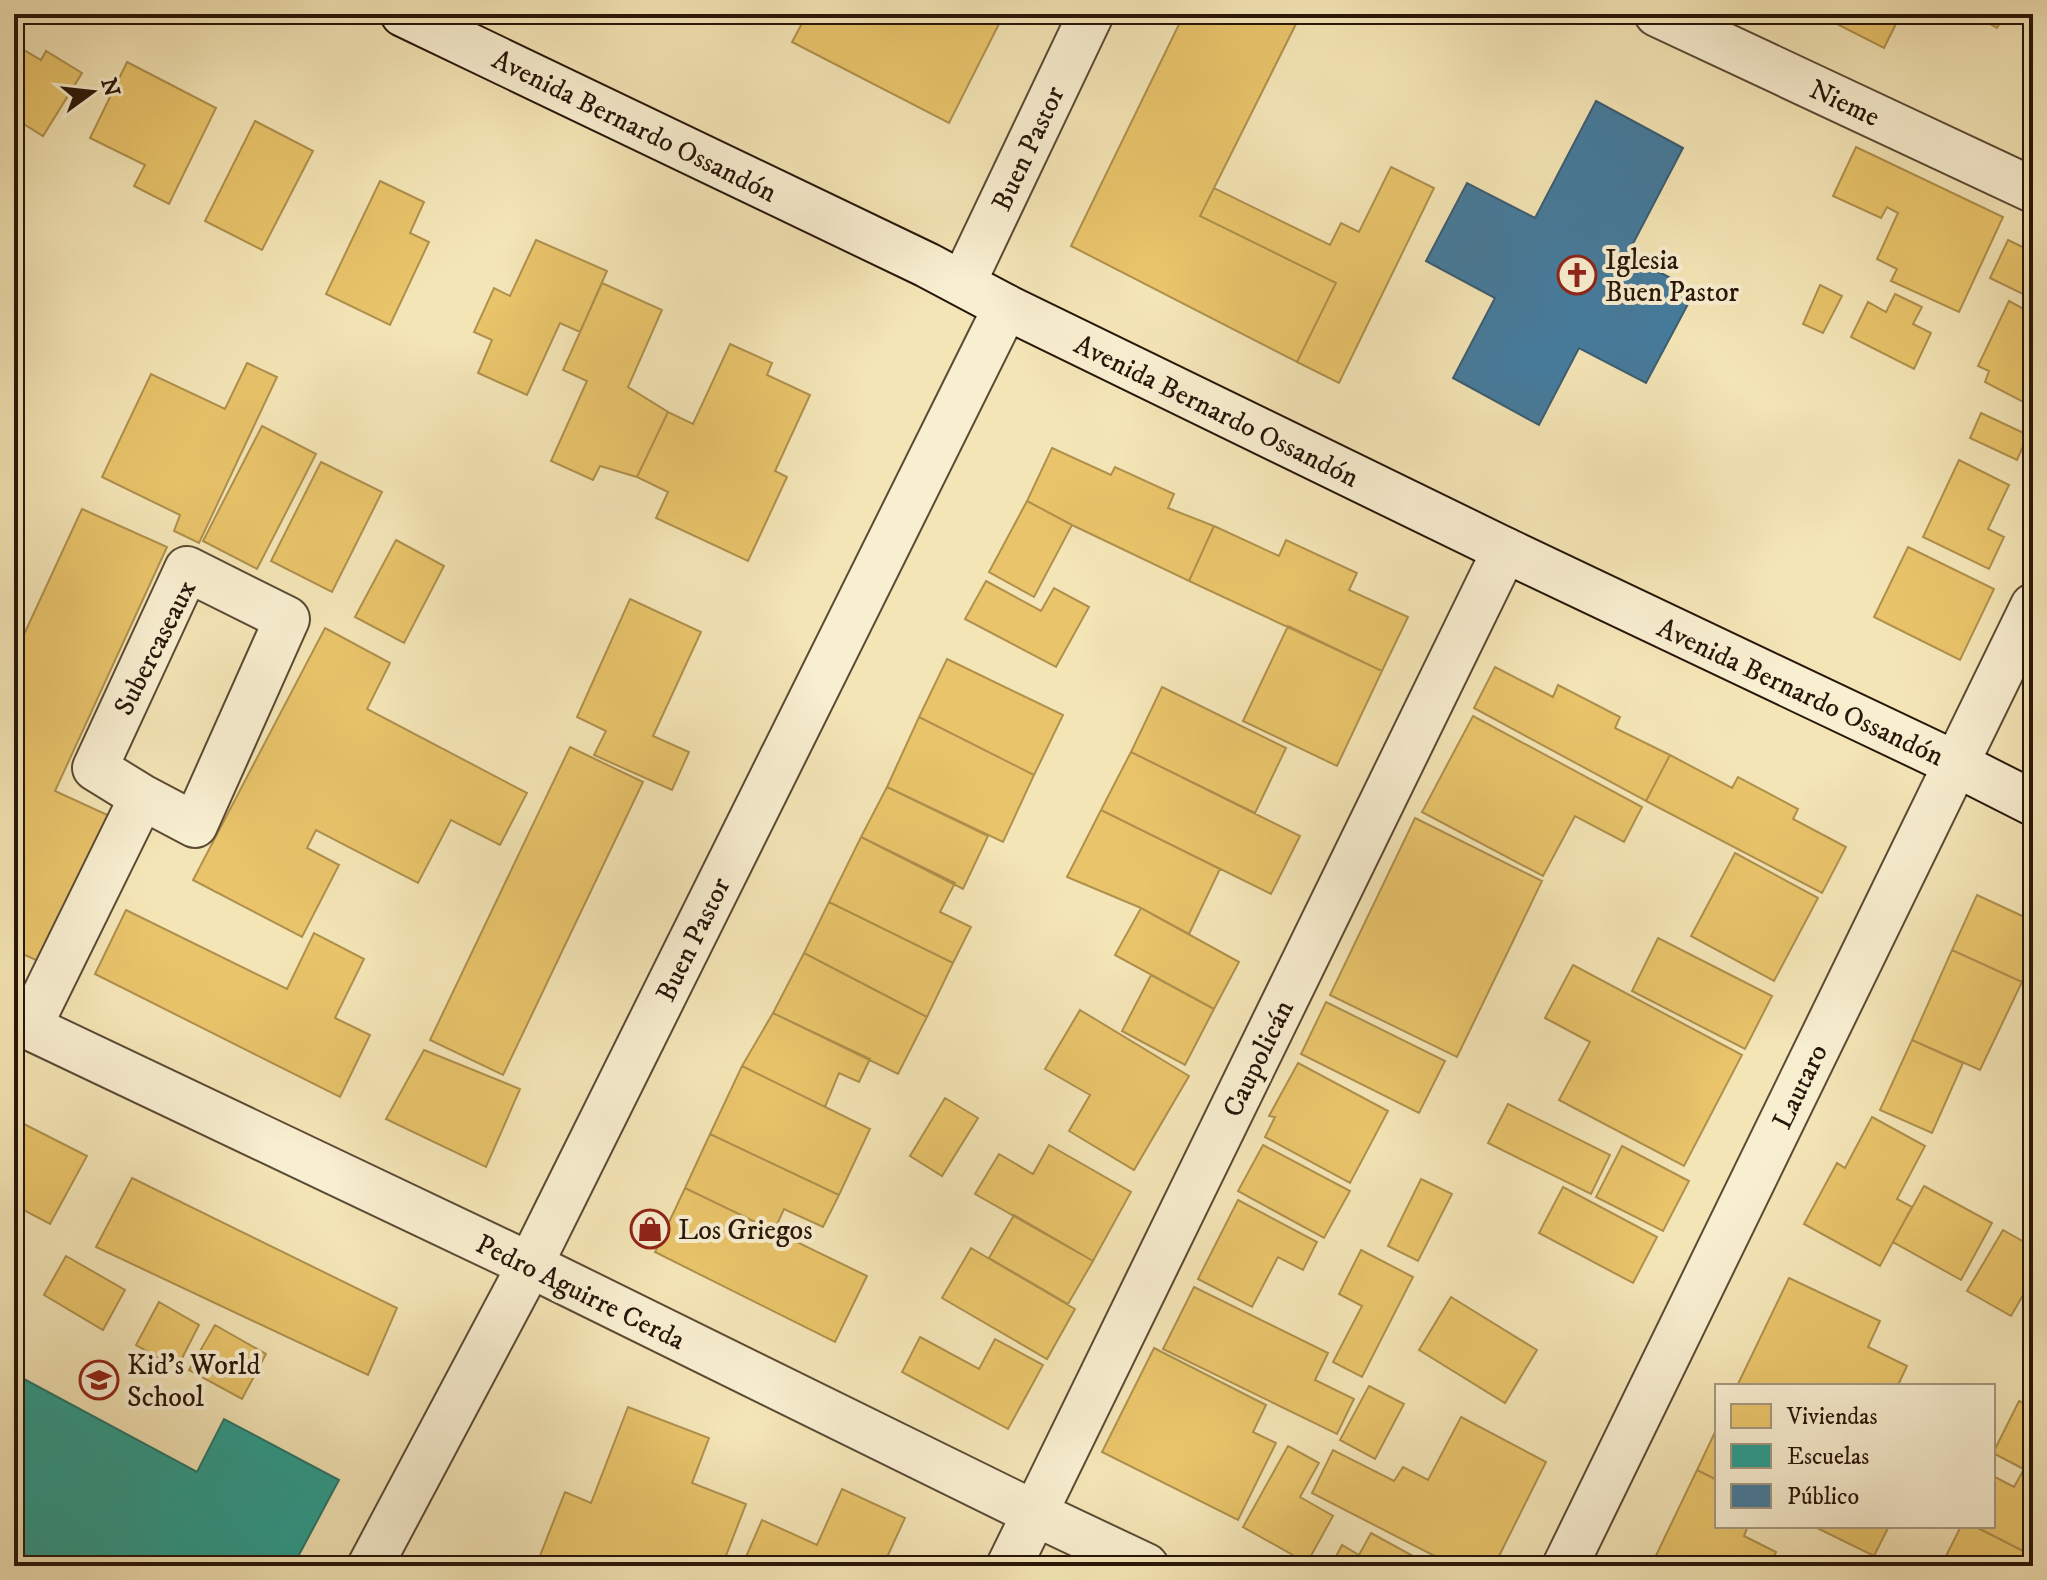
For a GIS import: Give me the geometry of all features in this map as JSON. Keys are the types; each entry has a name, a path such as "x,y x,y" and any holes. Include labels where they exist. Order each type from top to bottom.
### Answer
{"street":[{"name":"Avenida Bernardo Ossandón","path":"403,14 2033,803"},
{"name":"Buen Pastor","path":"963,283 1091,14"},
{"name":"Nieme","path":"1657,14 2033,190"},
{"name":"Buen Pastor","path":"370,1566 530,1265 1006,307"},
{"name":"Caupolicán","path":"1009,1566 1505,550"},
{"name":"Subercaseaux","path":"187,569 287,619 195,825 142,797 95,768 187,569"},
{"name":"Lautaro","path":"1565,1566 2033,606"},
{"path":"22,1023 142,797"},
{"name":"Pedro Aguirre Cerda","path":"22,1023 530,1265 1146,1566"}],"building: Viviendas":[{"path":"807,14 1004,14 949,123 792,42"},
{"path":"1184,14 1301,14 1200,216 1336,283 1297,362 1071,246"},
{"path":"1837,14 1901,14 1884,48 1833,22"},
{"path":"1972,14 2005,14 1997,28"},
{"path":"14,44 41,60 46,51 82,73 43,136 14,118"},
{"path":"127,62 216,108 169,204 134,186 145,165 90,138"},
{"path":"255,121 313,151 262,250 205,221"},
{"path":"1856,147 2003,217 1959,312 1891,281 1897,269 1877,259 1898,213 1887,207 1881,218 1833,196"},
{"path":"1391,167 1434,188 1339,383 1297,362 1336,283 1200,216 1214,188 1330,245 1341,223 1359,232"},
{"path":"380,181 424,202 410,233 429,242 390,325 326,294"},
{"path":"536,240 607,271 580,332 560,323 527,395 478,373 492,340 474,332 494,288 510,296"},
{"path":"2008,240 2033,252 2033,299 1990,278"},
{"path":"602,283 662,310 628,387 668,412 637,477 600,466 593,480 551,461 587,381 563,370"},
{"path":"1820,285 1842,296 1823,333 1803,324"},
{"path":"1895,294 1922,307 1913,324 1931,333 1914,369 1851,337 1868,302 1886,312"},
{"path":"2009,301 2029,312 2033,305 2033,397 2029,405 1985,382 1989,371 1978,366"},
{"path":"730,344 772,363 767,375 810,395 775,471 787,477 748,561 656,518 668,492 637,477 668,412 693,424"},
{"path":"247,363 277,377 199,543 174,531 180,515 102,477 151,374 225,409"},
{"path":"1981,413 2028,435 2017,460 1970,438"},
{"path":"262,426 316,454 257,569 203,541"},
{"path":"1052,448 1111,475 1115,467 1174,494 1168,508 1214,526 1189,581 1027,501"},
{"path":"1959,460 2009,485 1988,529 2004,537 1989,569 1923,537"},
{"path":"321,462 382,492 332,592 271,561"},
{"path":"1027,501 1072,525 1034,597 989,572"},
{"path":"82,509 167,547 55,791 114,818 47,965 14,950 14,656"},
{"path":"1214,526 1279,556 1286,540 1357,573 1349,590 1408,617 1382,671 1189,581"},
{"path":"396,540 444,566 404,643 355,617"},
{"path":"1908,547 1994,589 1960,660 1874,617"},
{"path":"986,581 1041,611 1054,588 1089,607 1056,667 965,619"},
{"path":"630,599 701,632 653,736 689,752 672,790 594,755 606,731 577,717"},
{"path":"1288,626 1382,671 1337,766 1243,721"},
{"path":"325,628 390,663 367,709 527,793 500,845 451,820 418,883 316,830 307,848 339,865 302,937 193,880"},
{"path":"947,659 1063,715 1034,775 919,717"},
{"path":"1495,667 1553,697 1558,685 1620,717 1615,728 1670,755 1646,801 1474,708"},
{"path":"1162,687 1286,748 1255,813 1131,752"},
{"path":"1473,716 1642,807 1624,842 1575,816 1543,876 1422,812"},
{"path":"919,717 1034,775 1003,842 887,787"},
{"path":"570,747 643,782 503,1075 430,1040"},
{"path":"1131,752 1300,836 1271,894 1101,810"},
{"path":"1670,755 1732,788 1738,777 1798,809 1793,819 1846,847 1822,893 1646,801"},
{"path":"887,787 988,836 963,889 861,837"},
{"path":"1101,810 1220,869 1189,934 1141,908 1067,877"},
{"path":"1415,818 1542,881 1457,1057 1330,995"},
{"path":"861,837 955,883 940,912 971,927 953,963 829,902"},
{"path":"1735,853 1818,898 1774,981 1691,936"},
{"path":"1977,895 2033,921 2033,958 2022,982 1952,950"},
{"path":"829,902 953,963 927,1017 804,953"},
{"path":"1141,908 1239,962 1214,1009 1115,955"},
{"path":"126,910 287,989 314,933 364,959 335,1018 370,1035 340,1097 95,974"},
{"path":"1658,938 1772,996 1745,1049 1632,991"},
{"path":"1952,950 2022,982 1980,1070 1912,1040"},
{"path":"804,953 927,1017 898,1074 773,1013"},
{"path":"1573,965 1742,1055 1684,1166 1559,1100 1590,1042 1545,1018"},
{"path":"1151,975 1214,1009 1185,1065 1122,1031"},
{"path":"1326,1002 1445,1061 1419,1113 1301,1054"},
{"path":"1080,1010 1189,1076 1134,1170 1069,1131 1090,1095 1045,1069"},
{"path":"773,1013 870,1059 859,1082 839,1073 825,1107 742,1066"},
{"path":"1912,1040 1963,1063 1932,1133 1880,1110"},
{"path":"424,1050 520,1089 486,1167 386,1119"},
{"path":"1298,1063 1388,1111 1350,1183 1265,1137 1275,1117 1269,1116"},
{"path":"742,1066 870,1129 839,1195 710,1134"},
{"path":"945,1098 978,1118 942,1176 910,1156"},
{"path":"1508,1104 1610,1155 1591,1194 1488,1143"},
{"path":"1872,1117 1925,1146 1897,1199 1912,1207 1880,1266 1804,1224 1837,1163 1845,1168"},
{"path":"14,1119 87,1156 50,1224 14,1205"},
{"path":"710,1134 839,1195 823,1227 784,1209 774,1231 685,1188"},
{"path":"1049,1145 1131,1192 1093,1261 975,1194 999,1154 1033,1174"},
{"path":"1263,1145 1350,1191 1324,1238 1238,1191"},
{"path":"1622,1146 1689,1181 1663,1231 1596,1197"},
{"path":"132,1178 397,1308 368,1375 96,1247"},
{"path":"1421,1179 1452,1194 1418,1261 1388,1246"},
{"path":"1924,1186 1992,1223 1961,1280 1893,1242"},
{"path":"1563,1187 1657,1237 1633,1283 1539,1233"},
{"path":"685,1188 867,1276 835,1342 655,1252"},
{"path":"1238,1200 1317,1242 1303,1270 1278,1257 1252,1307 1198,1279"},
{"path":"1014,1215 1093,1261 1068,1304 989,1258"},
{"path":"2003,1230 2033,1247 2033,1278 2011,1316 1967,1291"},
{"path":"971,1248 1075,1309 1047,1359 942,1298"},
{"path":"1361,1250 1413,1277 1362,1377 1333,1362 1362,1306 1339,1294"},
{"path":"66,1256 125,1290 103,1330 44,1295"},
{"path":"1789,1278 1880,1321 1868,1347 1907,1366 1898,1384 1738,1384"},
{"path":"1194,1287 1328,1353 1315,1380 1354,1399 1337,1434 1163,1349"},
{"path":"1451,1297 1537,1350 1505,1403 1419,1350"},
{"path":"159,1302 199,1325 177,1368 136,1345"},
{"path":"215,1325 266,1354 242,1399 189,1370"},
{"path":"920,1337 979,1369 995,1339 1043,1365 1008,1429 902,1372"},
{"path":"1154,1348 1266,1405 1253,1432 1276,1443 1238,1520 1102,1452"},
{"path":"1369,1386 1404,1404 1375,1459 1340,1440"},
{"path":"2019,1401 2033,1408 2033,1474 1995,1454"},
{"path":"628,1407 709,1438 692,1483 746,1504 722,1566 536,1566 565,1492 591,1503"},
{"path":"1461,1417 1546,1462 1494,1566 1454,1566 1312,1493 1333,1450 1394,1481 1403,1467 1428,1480"},
{"path":"1715,1432 1715,1479 1697,1470"},
{"path":"1288,1446 1319,1463 1300,1497 1333,1516 1307,1563 1243,1527"},
{"path":"2024,1469 2033,1474 2033,1556 1978,1528 1995,1528 1995,1477 2014,1487"},
{"path":"1697,1470 1715,1479 1715,1528 1747,1528 1744,1536 1776,1552 1770,1566 1651,1566"},
{"path":"842,1489 905,1518 883,1566 742,1566 762,1520 817,1545"},
{"path":"1817,1528 1888,1528 1874,1556"},
{"path":"1960,1528 1978,1528 2033,1556 2033,1566 1941,1566"},
{"path":"1371,1533 1431,1566 1331,1566 1342,1545 1359,1555"}],"building: Escuelas":[{"name":"Kid's World School","path":"22,1378 197,1472 224,1419 339,1480 293,1566 14,1566 14,1394"}],"building: Público":[{"path":"1596,101 1683,148 1627,255 1695,291 1646,383 1579,348 1539,425 1453,378 1495,298 1426,261 1467,183 1535,218"}],"place":[{"name":"Iglesia Buen Pastor","path":"1577,275"},
{"name":"Los Griegos","path":"650,1229"},
{"name":"Kid's World School","path":"99,1380"}]}
